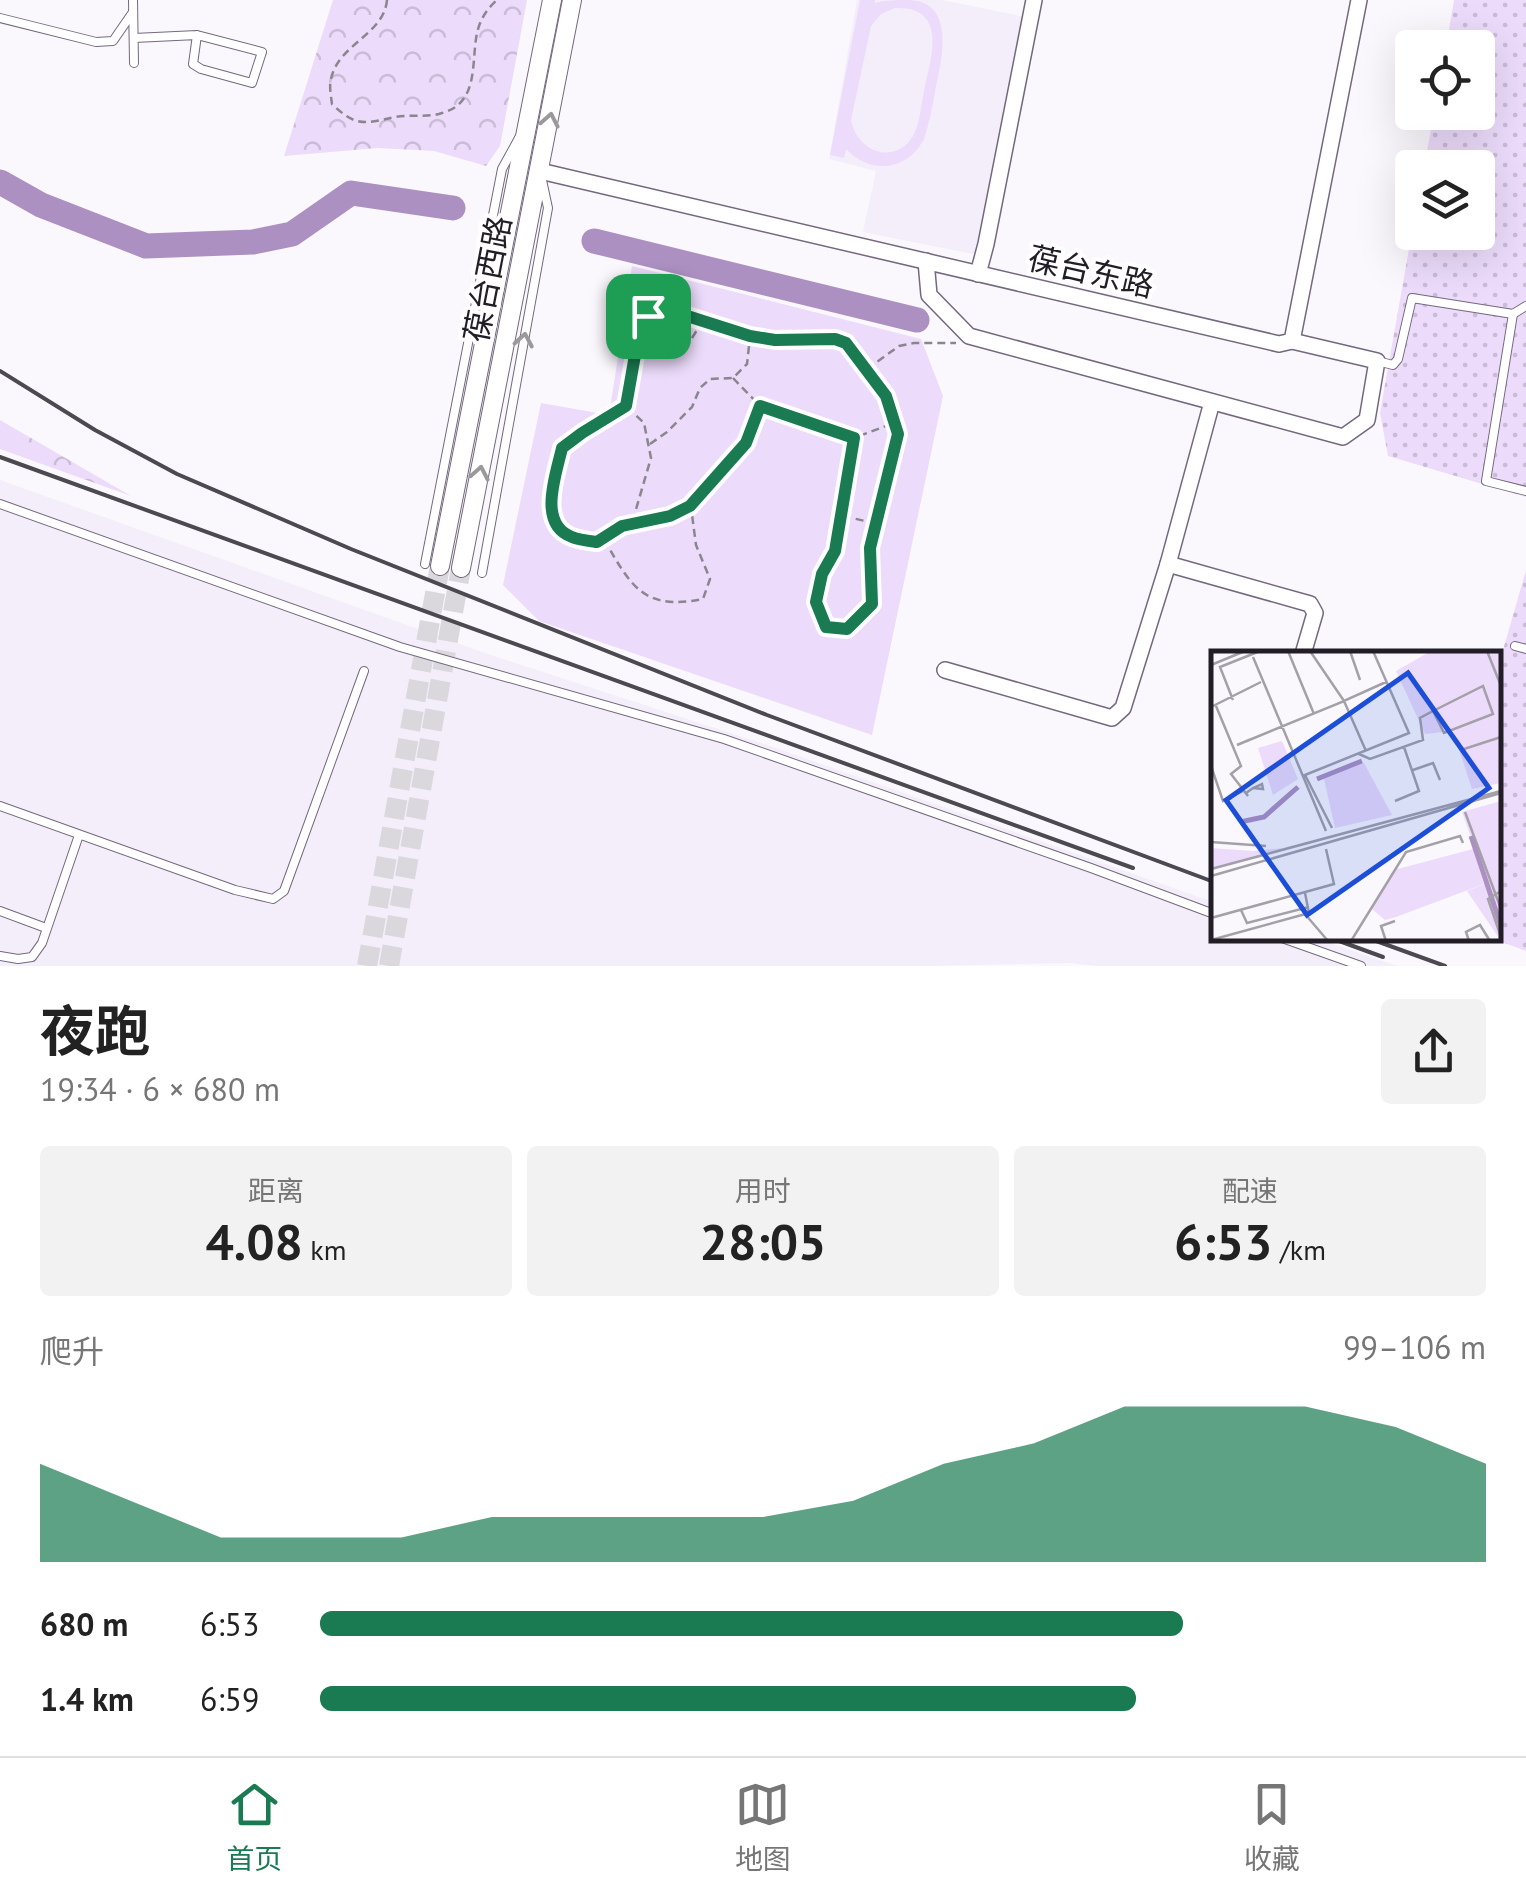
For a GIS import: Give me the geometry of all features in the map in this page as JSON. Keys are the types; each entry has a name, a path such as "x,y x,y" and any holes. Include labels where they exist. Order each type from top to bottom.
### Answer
{"street":[{"name":"葆台西路","path":"432,565 552,0"},
{"name":"葆台西路","path":"461,568 572,0"},
{"path":"978,274 1034,0"},
{"path":"1292,341 1359,0"},
{"name":"葆台东路","path":"540,171 1280,344 1292,341 1377,361"},
{"path":"926,262 929,294 970,336 1343,437 1366,420 1377,361"},
{"path":"945,670 1112,718 1124,708 1212,402"},
{"path":"1168,564 1310,604 1314,614 1304,651"}],"lane":[{"path":"132,0 134,63"},
{"path":"0,18 96,42 113,40 133,12"},
{"path":"134,38 196,35 262,52 252,83 193,64 196,35"},
{"path":"482,573 548,208 540,171"},
{"path":"1377,361 1394,365 1398,359 1412,298 1513,314 1526,306"},
{"path":"1513,314 1486,481 1526,491"},
{"path":"0,504 400,646 724,739 1211,913"},
{"path":"1515,646 1526,649"},
{"path":"0,806 235,890 273,899 284,891 364,671"},
{"path":"0,956 32,957 42,943 79,835"},
{"path":"0,911 46,928"},
{"path":"1290,941 1360,966"}],"path":[{"path":"387,0 386,10 366,36 342,54 330,79 332,104 348,119 368,123 408,114 443,114 461,102 472,82 478,27 496,0"},
{"path":"760,406 746,443 690,506 670,516 632,523 597,542 570,537 557,526 550,504 562,448 626,406 640,327 648,316 660,312 681,314 775,340 835,339 846,343 886,396 898,434 870,548 872,604 847,629 826,627 816,602 822,574 835,551 854,438"},
{"path":"692,338 703,321"},
{"path":"650,444 692,407 700,388 710,379 733,378 747,364 750,336"},
{"path":"866,370 898,346 963,344"},
{"path":"733,378 760,406 854,438 894,422"},
{"path":"626,406 644,423 651,458 632,523"},
{"path":"604,538 622,571 649,599 680,604 703,599 710,579 696,545 690,506"},
{"path":"841,516 876,524"}],"shaded area":[{"path":"857,0 942,0 1025,17 978,255 863,232 876,171 829,159"},
{"path":"0,480 488,654 776,748 1211,901 1211,941 1325,941 1397,966 1070,963 0,966"}],"green space":[{"path":"333,0 527,0 500,146 486,166 434,151 378,148 284,156"},
{"path":"860,0 903,0 923,3 934,10 940,21 942,50 930,116 917,150 888,166 866,163 846,149 844,158 830,155","holes":["895,8 912,10 930,25 930,64 913,136 897,151 887,153 861,140 851,120 871,26 881,14"]},
{"path":"1454,0 1526,0 1526,497 1388,456 1380,413 1409,250 1495,250 1495,150 1427,150 1431,130 1495,130 1495,30 1449,30"},
{"path":"632,266 921,339 943,396 872,735 539,621 503,585 541,403 609,415"},
{"path":"0,420 131,496 0,449"},
{"path":"1526,570 1526,951 1499,941 1501,657"}],"waterway":[{"path":"0,182 41,205 146,246 253,242 292,234 351,193 453,208"},
{"path":"594,241 917,320"}],"tunnel":[{"path":"367,966 440,566"},
{"path":"389,966 461,568"}],"railway":[{"path":"0,371 95,430 177,474 351,549 767,715 1211,881"},
{"path":"0,457 1133,868"},
{"path":"1339,941 1383,957"},
{"path":"1376,941 1445,966"}],"route":[{"path":"660,312 681,314 775,340 835,339 846,343 886,396 898,434 870,548 872,604 847,629 826,627 816,602 822,574 835,551 854,438 760,406 746,443 690,506 670,516 622,526 597,542 570,537 557,526 550,504 562,448 626,406 640,327 648,316 660,312"}]}
